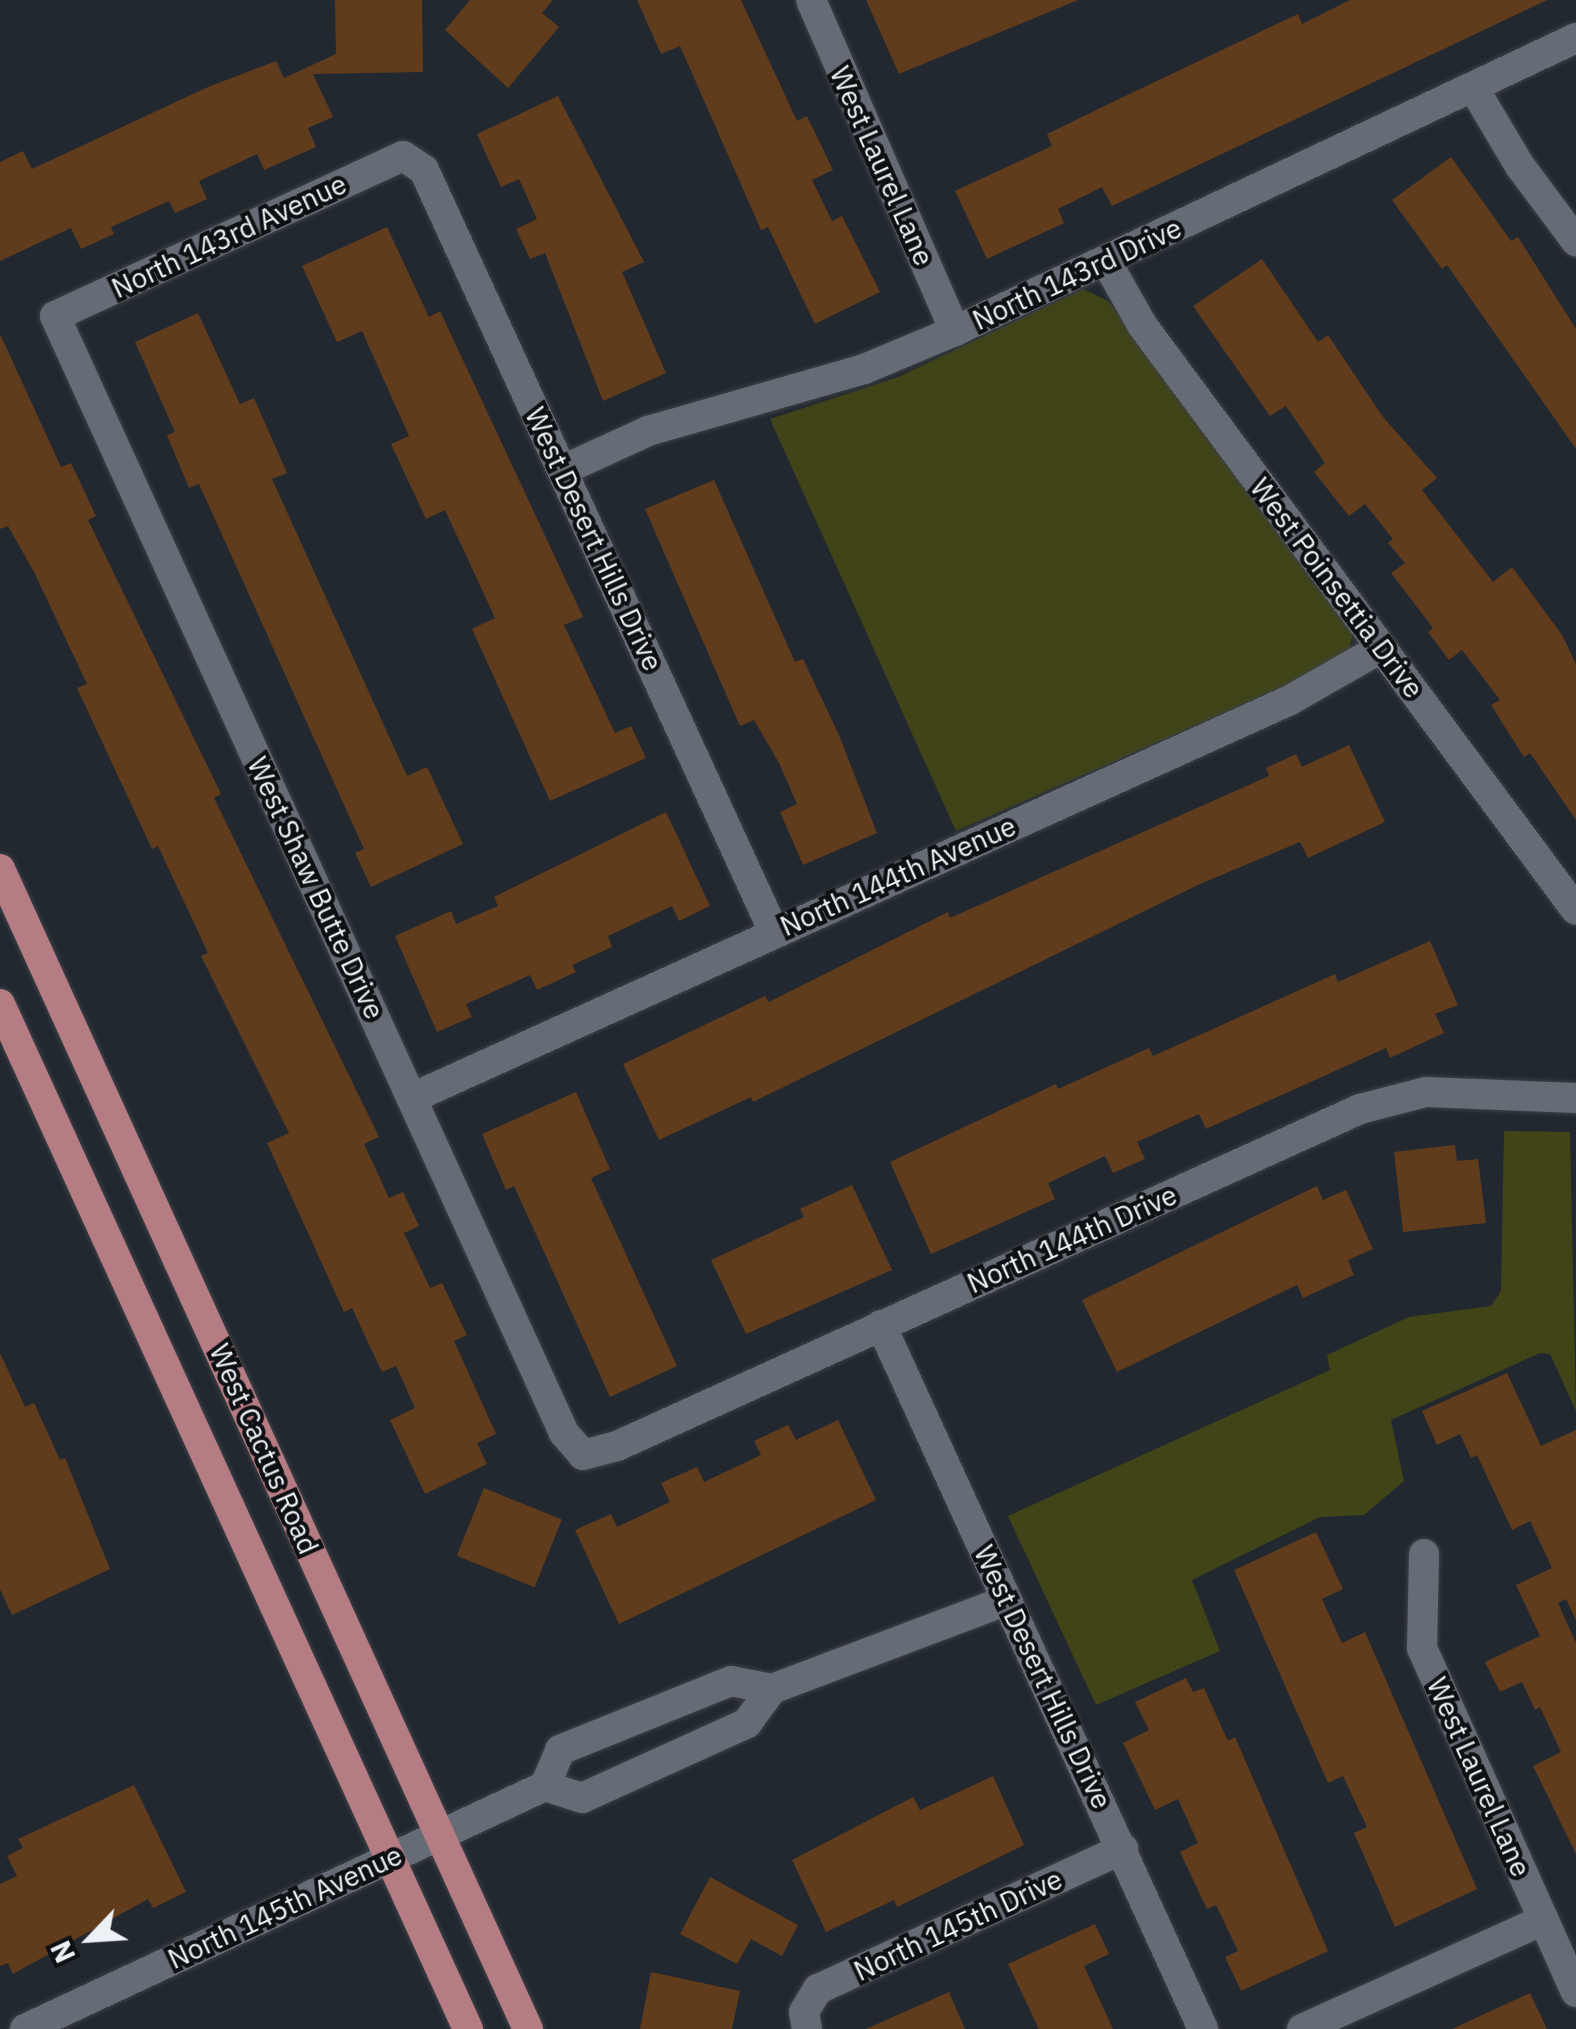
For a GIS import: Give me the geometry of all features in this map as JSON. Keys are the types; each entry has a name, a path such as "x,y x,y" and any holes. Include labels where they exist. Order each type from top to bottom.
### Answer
{"main road":[{"name":"West Cactus Road","path":"0,869 528,2029"},
{"name":"West Cactus Road","path":"0,1004 468,2029"}],"street":[{"name":"West Laurel Lane","path":"811,0 955,331"},
{"name":"North 143rd Drive","path":"563,470 648,431 864,369 955,331 1576,38"},
{"path":"1473,86 1520,166 1576,241"},
{"name":"North 143rd Avenue","path":"56,316 403,156"},
{"name":"West Desert Hills Drive","path":"403,156 424,170 774,932"},
{"name":"West Poinsettia Drive","path":"1106,261 1142,325 1576,910"},
{"name":"West Shaw Butte Drive","path":"56,316 564,1433 583,1455"},
{"name":"North 144th Avenue","path":"412,1098 1290,700 1381,648"},
{"name":"North 144th Drive","path":"583,1455 617,1446 1360,1108 1426,1092 1576,1098"},
{"name":"West Desert Hills Drive","path":"882,1325 1203,2029"},
{"name":"West Laurel Lane","path":"1424,1554 1422,1648 1576,1992"},
{"path":"772,1689 747,1724 582,1798 545,1786 560,1750 617,1726 730,1681 772,1689 1007,1600"},
{"path":"617,1726 638,1774"},
{"name":"North 145th Avenue","path":"26,2029 545,1786"},
{"name":"North 145th Drive","path":"805,2021 818,1990 1123,1849"},
{"path":"1302,2029 1543,1920"}],"green space":[{"path":"1083,289 1108,301 1353,633 1347,659 956,831 770,419 898,377"},
{"path":"1504,1131 1570,1132 1576,1411 1550,1354 1540,1353 1391,1420 1404,1481 1364,1515 1320,1517 1192,1580 1220,1651 1096,1705 1008,1516 1330,1370 1327,1355 1409,1317 1491,1306 1501,1291"}],"building":[{"path":"335,0 422,0 423,72 313,74 333,117 308,128 316,147 264,170 257,154 199,181 207,199 175,213 169,201 111,227 114,234 81,249 71,228 0,261 0,162 23,151 32,169 208,87 276,61 284,78 336,54"},
{"path":"470,0 553,0 542,13 559,27 508,88 445,30"},
{"path":"637,0 741,0 797,121 807,116 833,170 812,180 832,221 842,216 880,292 815,324 768,227 761,230 680,46 661,54"},
{"path":"866,0 1078,0 899,74"},
{"path":"1350,0 1547,0 1112,206 1102,187 1058,209 1064,223 987,259 955,191 1052,146 1047,134 1121,98 1298,14 1302,24"},
{"path":"558,96 644,262 622,272 666,373 603,401 545,253 530,259 516,229 537,219 519,179 501,187 477,134"},
{"path":"1451,157 1511,241 1518,237 1576,329 1576,449 1447,265 1442,269 1392,200"},
{"path":"387,227 429,317 440,311 583,617 564,625 615,733 631,726 646,758 550,801 472,629 495,618 445,510 426,519 391,444 409,436 362,331 337,342 302,266"},
{"path":"1262,259 1318,342 1328,335 1383,417 1437,478 1422,490 1493,582 1512,567 1562,635 1576,664 1576,820 1530,753 1524,757 1491,705 1500,700 1462,650 1449,660 1428,632 1433,628 1391,573 1405,563 1388,543 1393,539 1365,504 1349,516 1314,472 1325,463 1286,406 1270,416 1193,306"},
{"path":"198,313 240,404 254,398 287,473 272,479 407,776 427,767 463,844 371,887 355,853 364,849 199,484 189,488 167,435 175,432 135,342"},
{"path":"0,334 61,467 71,463 96,516 88,520 221,794 214,798 379,1137 364,1144 389,1198 403,1192 419,1226 404,1233 430,1288 442,1283 467,1335 454,1341 496,1434 477,1443 487,1464 425,1494 390,1420 415,1408 396,1366 382,1372 352,1308 344,1312 267,1143 289,1133 201,956 208,953 158,846 152,849 77,688 87,684 34,572 8,526 0,529"},
{"path":"714,480 795,662 803,659 839,735 877,833 803,865 780,812 797,804 779,763 754,720 740,726 645,509"},
{"path":"1349,745 1385,822 1308,858 1300,842 1200,884 753,1102 751,1097 659,1140 623,1064 765,996 769,1002 948,912 950,918 1269,776 1266,768 1296,754 1302,767"},
{"path":"666,812 710,906 679,921 672,906 608,936 612,947 572,965 576,972 537,990 530,975 466,1004 472,1017 437,1032 395,936 451,911 456,924 498,906 494,897"},
{"path":"1430,941 1458,1005 1435,1014 1444,1033 1390,1058 1386,1048 1206,1129 1199,1114 1137,1142 1145,1159 1113,1173 1105,1156 1048,1183 1055,1199 931,1254 890,1162 1056,1084 1058,1089 1149,1048 1153,1056 1335,974 1338,982"},
{"path":"576,1092 610,1169 591,1178 677,1366 610,1397 514,1186 506,1190 482,1134"},
{"path":"1455,1145 1457,1161 1478,1159 1486,1223 1403,1232 1394,1152"},
{"path":"852,1185 892,1270 746,1334 711,1260 804,1217 800,1209"},
{"path":"1317,1186 1323,1200 1346,1190 1373,1249 1348,1260 1354,1275 1303,1298 1297,1285 1117,1372 1082,1300"},
{"path":"0,1353 25,1407 34,1403 60,1460 65,1458 110,1569 12,1615 0,1589"},
{"path":"1507,1373 1541,1446 1576,1430 1576,1620 1566,1599 1558,1603 1576,1643 1576,1854 1533,1766 1561,1752 1540,1707 1535,1710 1522,1682 1500,1692 1485,1662 1540,1636 1516,1585 1552,1568 1530,1521 1512,1530 1477,1455 1471,1458 1460,1434 1437,1445 1422,1411"},
{"path":"838,1420 876,1500 619,1624 575,1530 611,1514 617,1527 670,1502 661,1483 697,1467 704,1482 761,1455 754,1441 788,1425 796,1440"},
{"path":"484,1488 562,1519 535,1587 457,1556"},
{"path":"1316,1532 1343,1589 1322,1599 1342,1643 1365,1632 1477,1889 1395,1927 1354,1833 1367,1827 1343,1776 1328,1783 1234,1570"},
{"path":"1186,1678 1193,1692 1204,1688 1228,1741 1235,1737 1328,1951 1241,1991 1225,1957 1238,1951 1216,1905 1207,1909 1180,1852 1198,1843 1178,1799 1155,1810 1123,1743 1149,1730 1135,1702"},
{"path":"993,1776 1024,1845 897,1907 894,1900 826,1932 792,1860 913,1797 920,1810"},
{"path":"134,1785 186,1892 153,1908 148,1899 13,1974 8,1963 0,1966 0,1884 17,1876 7,1856 23,1848 18,1839"},
{"path":"710,1877 798,1925 782,1956 751,1939 737,1964 680,1934"},
{"path":"1095,1924 1109,1954 1084,1966 1113,2029 1039,2029 1008,1964"},
{"path":"651,1972 740,1991 732,2029 640,2029"},
{"path":"949,1992 965,2029 866,2029"},
{"path":"1530,1993 1547,2029 1452,2029"}]}
